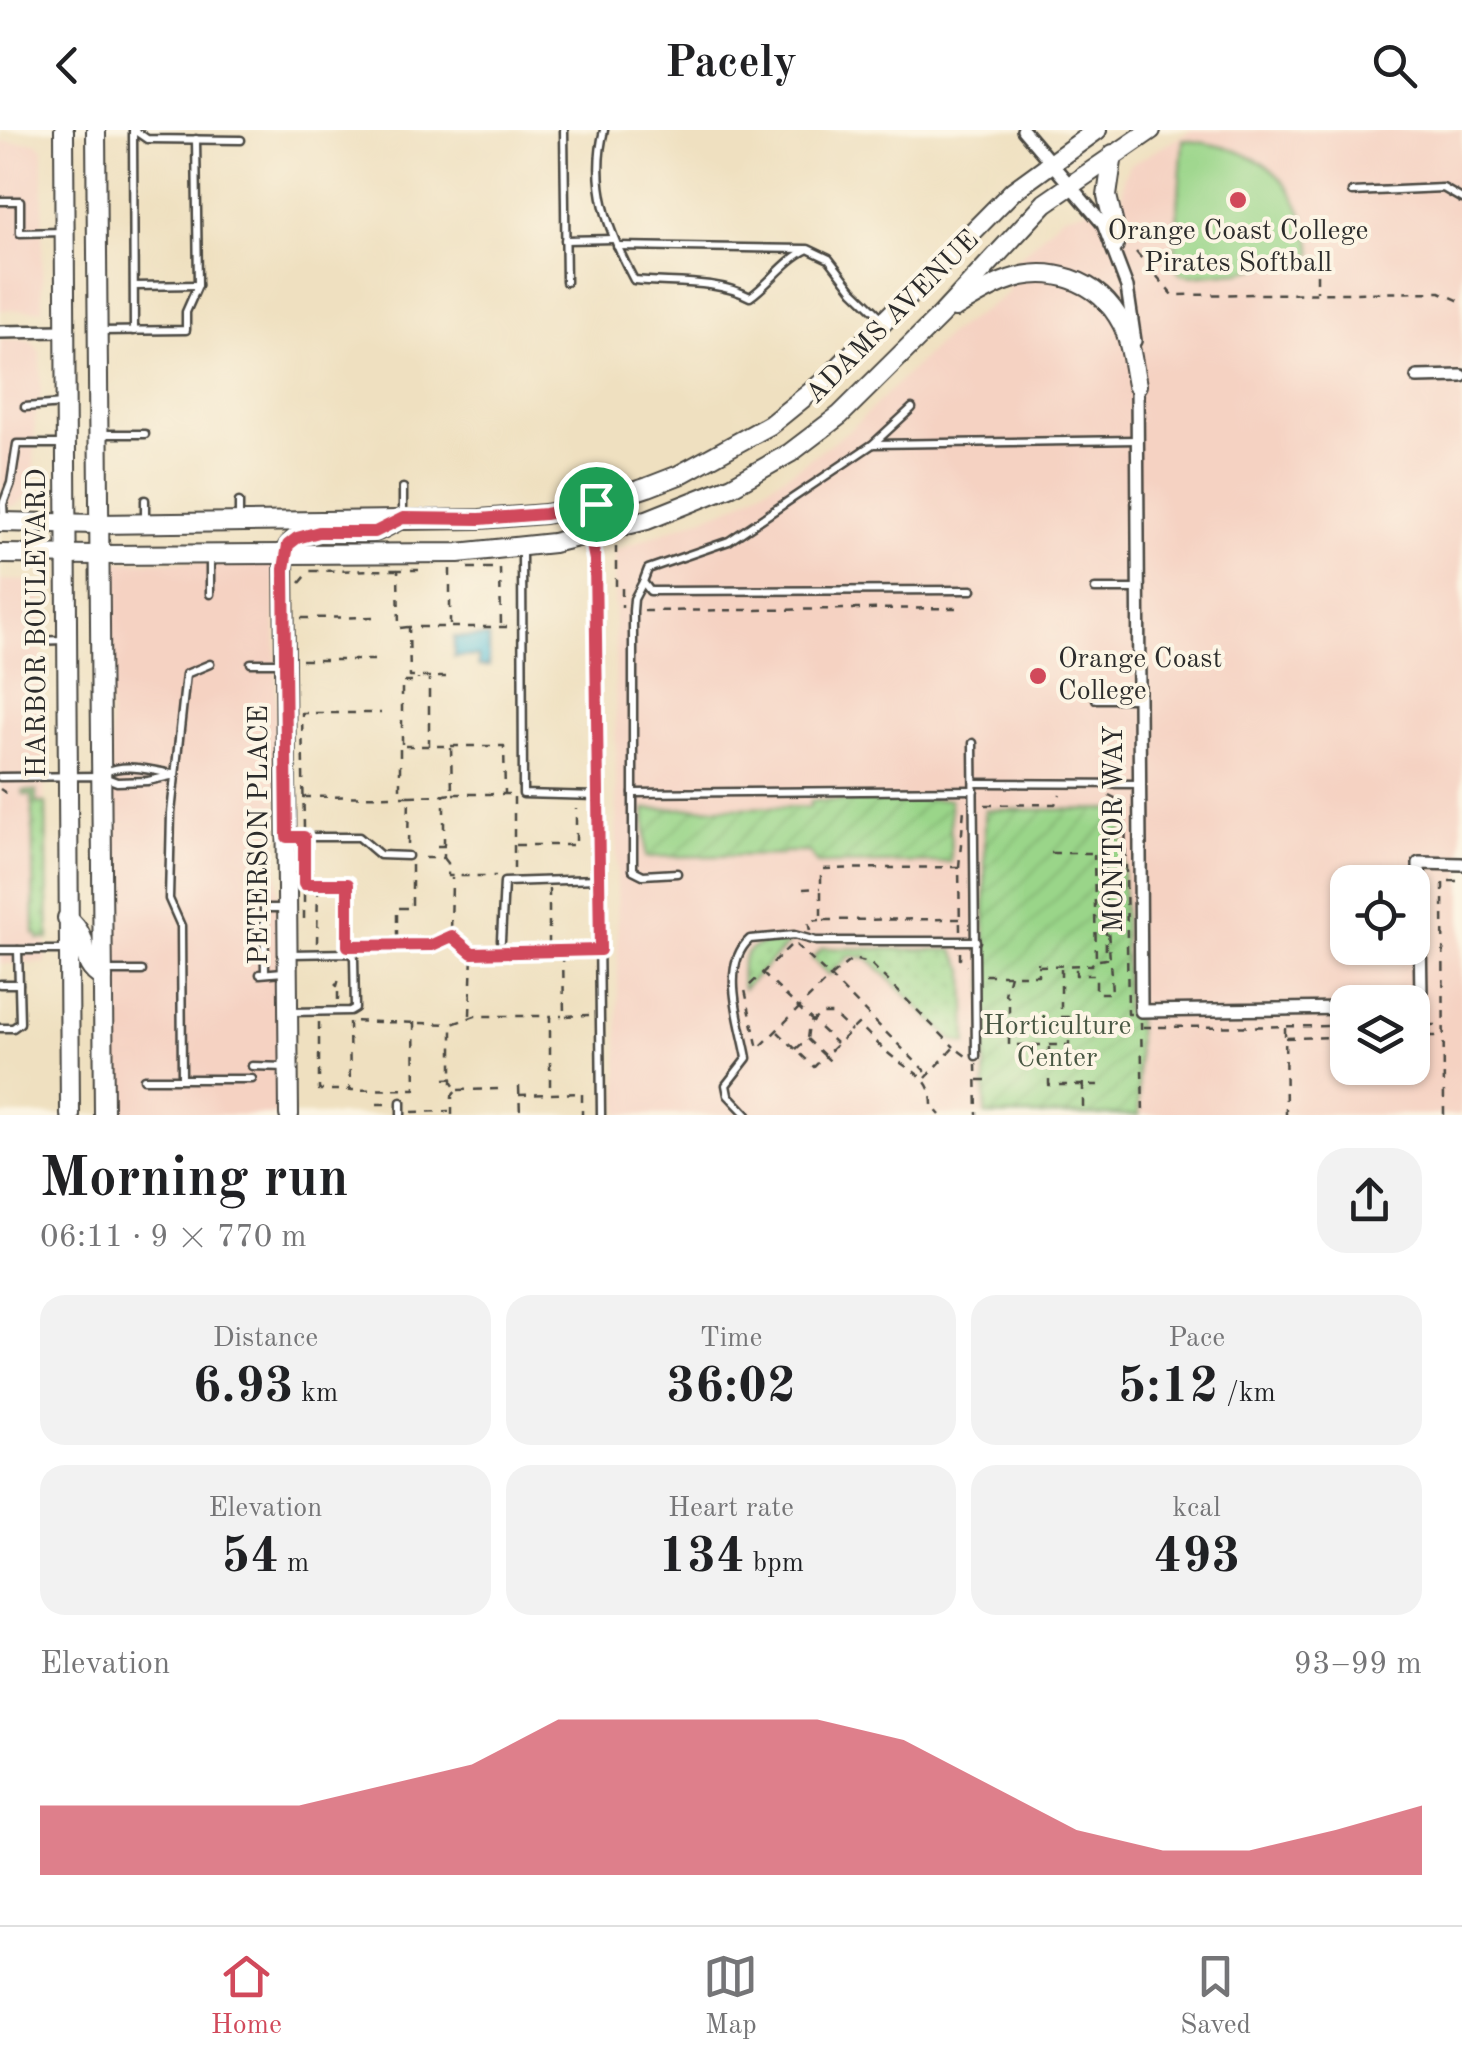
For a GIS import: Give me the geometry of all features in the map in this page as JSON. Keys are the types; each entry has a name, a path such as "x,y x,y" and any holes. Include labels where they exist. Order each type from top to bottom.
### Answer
{"main road":[{"name":"HARBOR BOULEVARD","path":"64,130 70,1115"},
{"path":"96,130 104,1115"},
{"name":"ADAMS AVENUE","path":"2,522 480,519 545,514 596,504 679,475 770,426 828,378 1013,191 1097,130"},
{"name":"ADAMS AVENUE","path":"0,554 284,554 401,562 522,548 647,520 732,486 790,453 840,415 941,315 1034,213 1151,130"},
{"path":"1112,154 1108,196 1114,245"},
{"path":"941,315 1002,282 1029,274 1058,275 1080,282 1099,295 1123,326 1137,384"},
{"path":"596,504 597,532"},
{"path":"284,554 297,538 319,532 375,532 403,518 401,562"},
{"name":"PETERSON PLACE","path":"284,554 295,661 296,837 288,908 290,1115"},
{"path":"67,918 82,932 91,970 102,974"}],"street":[{"name":"MONITOR WAY","path":"1023,130 1103,224 1127,287 1137,384 1141,1011 1330,1008"},
{"path":"0,332 64,331"},
{"path":"1417,377 1462,376"},
{"path":"1420,985 1419,863 1462,864"}],"lane":[{"path":"134,130 134,331"},
{"path":"134,130 147,139 240,140"},
{"path":"564,130 566,282"},
{"path":"604,130 598,165 603,212 634,280 730,286 750,297 776,277 795,255 808,249"},
{"path":"98,332 186,330 186,312 198,285 196,140"},
{"path":"1352,192 1443,188 1462,199"},
{"path":"0,201 20,201 20,232 64,232"},
{"path":"564,240 808,249 829,259 853,290 886,321"},
{"path":"134,286 198,285"},
{"path":"24,407 65,404"},
{"path":"677,873 643,875 634,870 632,611 648,570 728,541 873,444 912,408"},
{"path":"98,434 145,434"},
{"path":"873,444 1137,440"},
{"path":"2,522 17,444 65,444"},
{"path":"403,488 403,518"},
{"path":"145,500 145,523"},
{"path":"239,502 239,521"},
{"path":"597,532 601,1115"},
{"path":"522,548 522,794 597,796"},
{"path":"210,555 210,594"},
{"path":"643,582 650,591 972,590"},
{"path":"1095,589 1138,589"},
{"path":"30,641 65,640"},
{"path":"250,663 295,661"},
{"path":"182,1078 181,926 169,899 170,813 186,674 210,664"},
{"path":"1096,699 1139,700"},
{"path":"973,744 976,1056"},
{"path":"101,776 113,768 175,775"},
{"path":"0,777 101,776 117,782 175,775"},
{"path":"633,793 1140,784"},
{"path":"296,837 359,838 380,855 410,857"},
{"path":"500,940 504,882 599,879"},
{"path":"288,908 264,908 262,974 288,958 351,953 354,958 354,1008 338,1013 289,1012"},
{"path":"747,1115 728,1095 726,1085 747,1058 733,969 739,951 750,939 794,935 816,941 976,941"},
{"path":"264,946 288,958"},
{"path":"0,950 67,950"},
{"path":"0,1028 13,1028 20,1023 18,950"},
{"path":"102,974 142,971"},
{"path":"0,984 19,984"},
{"path":"252,1066 288,1066"},
{"path":"144,1079 252,1079"},
{"path":"401,1102 401,1113"}],"path":[{"path":"1136,252 1172,295 1440,292 1462,302"},
{"path":"1317,258 1318,294"},
{"path":"616,546 616,588 622,588 622,611"},
{"path":"401,562 400,628 522,627"},
{"path":"300,582 310,570 346,570 401,562 432,570"},
{"path":"450,627 449,569 500,568 500,627"},
{"path":"331,570 331,579"},
{"path":"346,570 346,579"},
{"path":"638,611 961,608"},
{"path":"301,628 301,618 380,617"},
{"path":"409,627 410,677 446,677"},
{"path":"301,648 295,661 380,660"},
{"path":"427,676 429,746"},
{"path":"400,796 402,682 418,682 418,677"},
{"path":"304,930 304,884 296,837 303,797 302,713 381,713"},
{"path":"402,746 504,746 504,794"},
{"path":"451,746 452,794"},
{"path":"0,790 6,793"},
{"path":"985,805 1055,804 1062,790"},
{"path":"1099,790 1125,803 1128,1014 1141,1014 1143,1115"},
{"path":"444,794 444,858 448,876 498,876"},
{"path":"303,797 514,794 514,876"},
{"path":"397,946 396,908 412,908 408,796"},
{"path":"514,845 576,844 576,796"},
{"path":"437,805 450,808"},
{"path":"960,932 959,867 962,812 966,805"},
{"path":"437,818 444,818"},
{"path":"444,825 450,825"},
{"path":"437,832 444,832"},
{"path":"437,846 450,846"},
{"path":"1094,853 1096,960"},
{"path":"983,974 1038,975 1038,964 1090,965 1106,960 1104,853"},
{"path":"1052,854 1104,853 1114,862 1110,868 1117,885 1117,911 1108,929 1112,993 1096,993 1096,976 1076,976 1076,965"},
{"path":"410,857 444,858"},
{"path":"821,920 822,869 959,867"},
{"path":"452,876 452,936 472,953 600,950"},
{"path":"549,879 550,952"},
{"path":"1444,1115 1443,881 1462,881"},
{"path":"304,884 348,884 348,946 432,945 452,936"},
{"path":"317,946 318,884"},
{"path":"803,888 821,888"},
{"path":"811,932 808,921 960,919"},
{"path":"928,1074 869,1014 830,977 805,954 794,943 745,990 758,1049 798,1008 830,977 847,962 866,960 963,1056 976,1056 977,1115"},
{"path":"805,954 810,948"},
{"path":"563,951 564,1016"},
{"path":"470,1017 472,953"},
{"path":"1010,975 1004,994 1010,999 1009,1046 1070,1046 1070,1017 1061,1017 1061,966"},
{"path":"762,973 837,1044"},
{"path":"335,984 339,979 344,981 344,988 338,992 338,1013"},
{"path":"796,1049 807,1038 812,1020 821,1014 833,1014 851,1031"},
{"path":"777,1031 814,1068 869,1014"},
{"path":"350,1090 350,1015 319,1016 319,1090 350,1090 385,1090 415,1089 414,1022"},
{"path":"350,1021 460,1024 470,1017 601,1015"},
{"path":"550,1016 550,1086"},
{"path":"452,1024 452,1079 457,1090"},
{"path":"858,1024 893,1058 925,1079 932,1106 940,1115"},
{"path":"1430,1025 1444,1025"},
{"path":"1284,1026 1286,1115"},
{"path":"1141,1027 1330,1026"},
{"path":"1430,1036 1444,1036"},
{"path":"445,1041 460,1037"},
{"path":"1285,1038 1330,1037"},
{"path":"807,1038 834,1065"},
{"path":"868,1043 873,1038"},
{"path":"1050,1046 1050,1085 1099,1085"},
{"path":"925,1079 954,1048"},
{"path":"452,1051 460,1050"},
{"path":"445,1058 452,1058"},
{"path":"888,1062 893,1058"},
{"path":"452,1065 460,1065"},
{"path":"445,1079 460,1078"},
{"path":"976,1080 991,1080"},
{"path":"1082,1084 1084,1115"},
{"path":"457,1090 503,1090 503,1086"},
{"path":"519,1086 520,1115"},
{"path":"385,1090 385,1098"},
{"path":"452,1096 457,1090"},
{"path":"519,1095 582,1093 582,1115"},
{"path":"445,1096 452,1096"},
{"path":"401,1113 452,1113 452,1096"},
{"path":"377,1104 384,1104"}],"shaded area":[{"name":"Orange Coast College","path":"1192,130 1462,130 1462,1115 619,1115 614,551 736,505 852,428 947,335 1008,293 1010,266 1062,216 1122,199 1124,177 1130,165"},
{"path":"0,142 36,142 43,149 42,310 0,310"},
{"path":"0,339 30,340 40,352 34,478 28,495 16,506 0,506"},
{"path":"275,561 280,1115 113,1115 109,562"},
{"path":"0,580 31,581 42,593 46,963 0,964"}],"green space":[{"name":"Orange Coast College Pirates Softball","path":"1183,140 1234,150 1272,170 1298,204 1313,254 1240,272 1180,274 1174,263"},
{"path":"23,791 36,791 36,803 46,803 49,939 38,939 38,934 34,934 32,795 24,795"},
{"path":"950,799 951,862 817,864 809,852 646,857 645,809 810,807 811,801"},
{"name":"Horticulture Center","path":"1122,809 1126,1015 1137,1016 1139,1115 985,1115 985,810"},
{"path":"791,941 743,989 742,964 750,950 767,943"},
{"path":"822,948 953,950 965,969 967,1044 952,1040 868,958 850,956 829,975 812,959"}],"water":[{"path":"454,637 489,637 489,666 479,666 478,656 454,657"}],"place":[{"name":"Orange Coast College Pirates Softball","path":"1238,200"},
{"name":"Orange Coast College","path":"1038,676"}],"route":[{"path":"596,504 604,530 590,534 595,560 600,950 472,953 452,936 432,945 348,946 348,884 304,884 304,837 287,837 284,554 288,545 319,532 375,532 403,518 480,519 545,514 596,504"}]}
